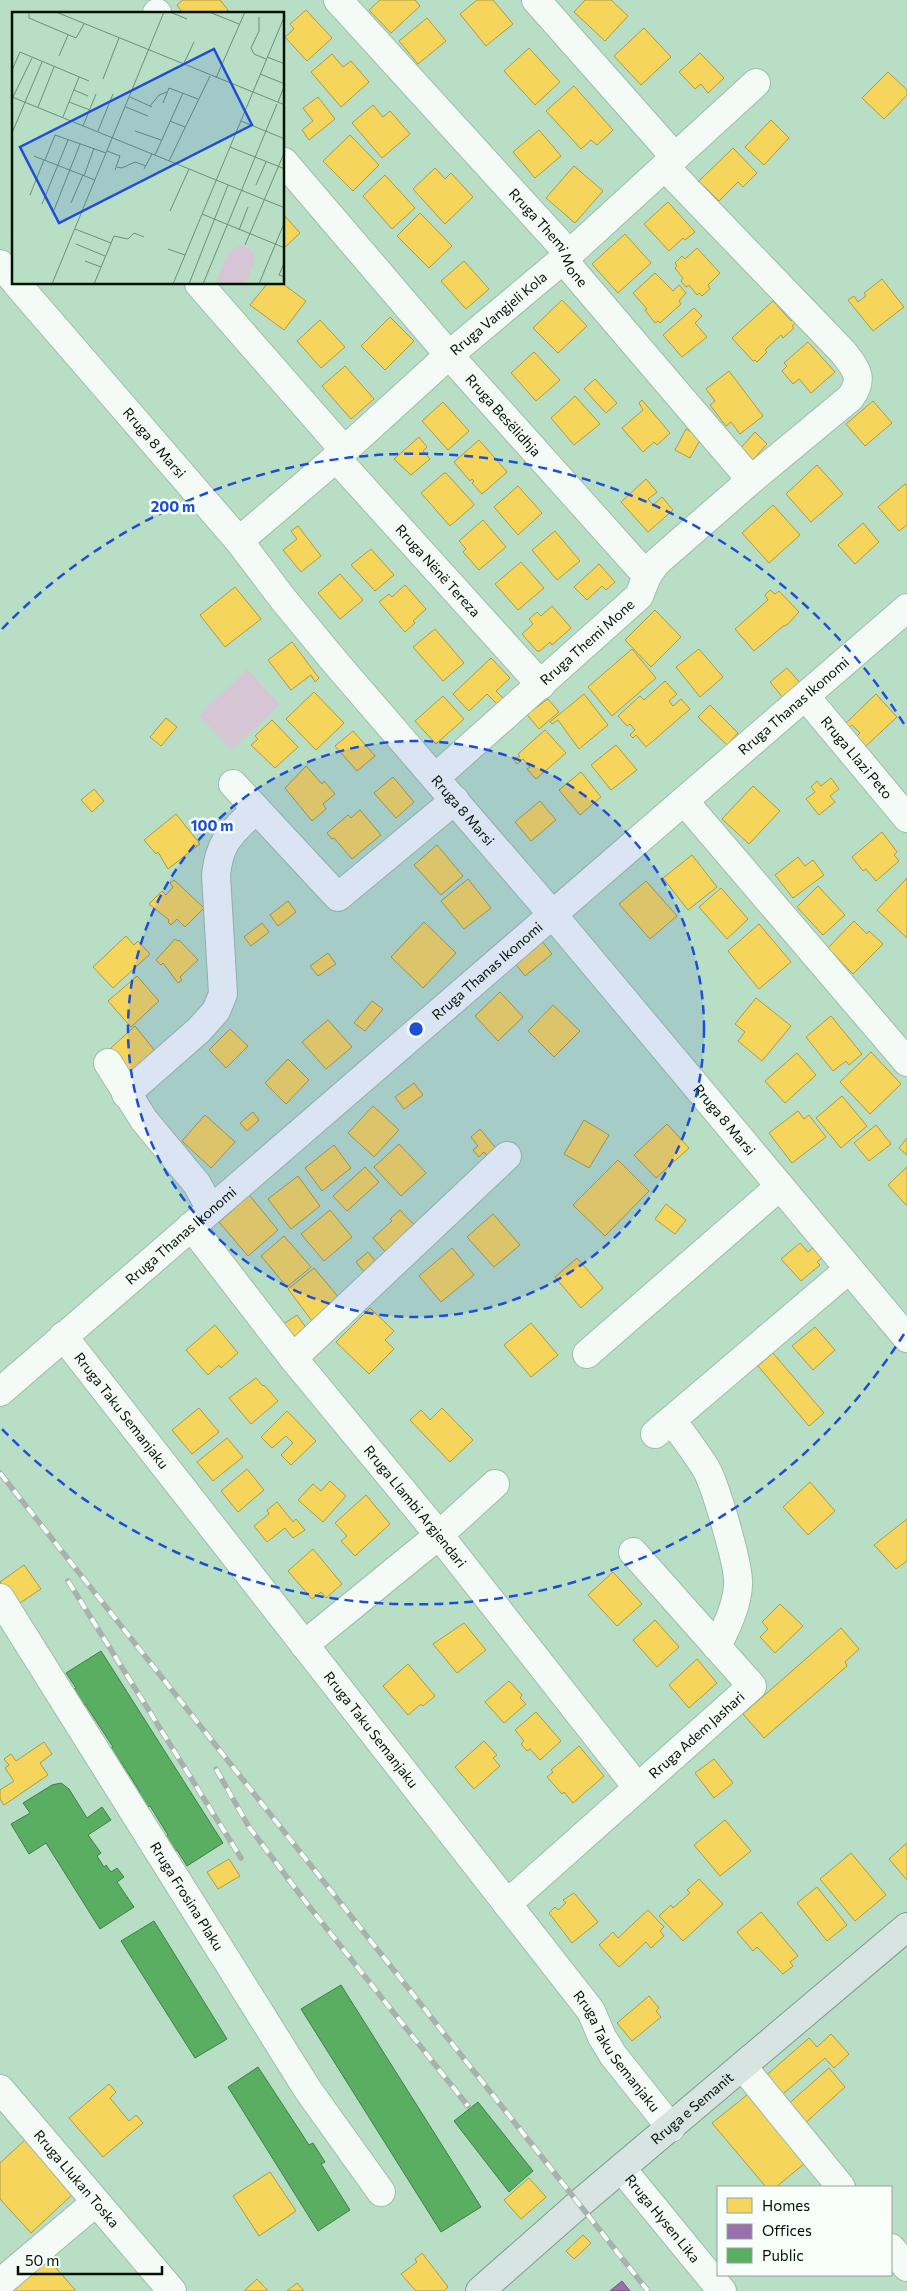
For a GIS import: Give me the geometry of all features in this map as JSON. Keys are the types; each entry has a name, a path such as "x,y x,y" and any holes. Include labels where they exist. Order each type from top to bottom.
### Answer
{"main road":[{"name":"Rruga e Semanit","path":"483,2290 622,2169 905,1932"}],"street":[{"name":"Rruga Themi Mone","path":"338,0 562,246 571,269 751,480"},
{"name":"Rruga Themi Mone","path":"435,778 639,596 646,576 656,563 751,480 850,398 857,388 856,368 670,162 536,0"},
{"name":"Rruga Vangjeli Kola","path":"239,541 340,454 449,355 566,257 756,83"},
{"name":"Rruga Besëlidhja","path":"285,163 449,355 646,576"},
{"path":"0,264 12,278"},
{"name":"Rruga 8 Marsi","path":"18,285 239,541 283,599 335,662 553,915 848,1270 907,1338"},
{"name":"Rruga Nënë Tereza","path":"201,285 340,454 541,685"},
{"name":"Rruga Thanas Ikonomi","path":"0,1392 200,1217 553,915 907,608"},
{"name":"Rruga Llazi Peto","path":"806,697 907,818"},
{"path":"233,784 338,897 454,800"},
{"path":"684,801 907,1062"},
{"path":"126,1094 199,1030 216,1011 222,994 216,875 218,855 227,838 256,809"},
{"name":"Rruga Llambi Argjendari","path":"108,1063 144,1120 197,1184 200,1217 293,1358 439,1534 637,1787"},
{"path":"293,1358 507,1156"},
{"path":"587,1354 779,1187"},
{"path":"717,1647 730,1619 737,1593 739,1584 736,1568 722,1514 706,1468 663,1427 848,1270"},
{"name":"Rruga Taku Semanjaku","path":"63,1336 591,2011 602,2037 613,2055 671,2128"},
{"path":"304,1645 439,1534 495,1484"},
{"name":"Rruga Adem Jashari","path":"507,1904 752,1686 633,1552"},
{"name":"Rruga Frosina Plaku","path":"0,1598 308,2090 381,2192"},
{"path":"743,2067 840,2186"},
{"name":"Rruga Llukan Toska","path":"0,2089 172,2291"},
{"name":"Rruga Hysen Lika","path":"622,2169 722,2291"},
{"path":"0,2283 96,2202"},
{"path":"892,2249 907,2267"}],"shaded area":[{"path":"247,669 280,705 231,750 199,715"}],"building: Homes":[{"path":"183,0 220,0 228,10 226,12 182,12 177,5"},
{"path":"380,0 415,0 420,6 391,33 369,10"},
{"path":"477,0 493,0 513,24 486,46 460,14"},
{"path":"585,0 611,0 628,16 605,41 574,12"},
{"path":"306,10 332,38 307,61 285,37 294,29 290,24"},
{"path":"427,18 446,41 418,64 399,41"},
{"path":"644,28 671,57 641,85 614,56"},
{"path":"529,48 560,82 535,105 504,71"},
{"path":"700,53 724,78 708,93 701,84 695,89 679,72"},
{"path":"332,54 343,67 351,61 369,82 341,107 311,72"},
{"path":"888,72 907,90 907,95 884,119 862,98"},
{"path":"574,86 613,130 597,145 591,140 581,149 546,111"},
{"path":"318,97 335,119 309,140 302,130 313,121 303,108"},
{"path":"373,105 383,117 390,111 410,134 382,158 352,123"},
{"path":"771,120 789,138 764,165 745,147"},
{"path":"539,130 561,156 535,178 513,152"},
{"path":"350,135 379,165 353,191 323,161"},
{"path":"733,148 757,173 743,187 738,182 719,201 699,181"},
{"path":"574,166 603,191 575,223 546,198"},
{"path":"435,168 445,179 451,173 473,197 445,224 413,189"},
{"path":"385,175 415,208 392,229 363,196"},
{"path":"668,202 695,232 685,240 683,238 669,251 644,224"},
{"path":"420,213 452,246 429,268 397,236"},
{"path":"285,216 300,233 285,247"},
{"path":"625,234 651,263 618,293 592,264"},
{"path":"697,248 720,273 708,285 710,289 702,296 699,293 697,295 689,285 686,287 681,281 683,278 675,268 677,266 675,263 682,256 685,259"},
{"path":"464,261 489,289 466,309 441,281"},
{"path":"655,273 673,291 679,285 686,293 679,301 681,304 660,323 658,321 655,323 645,310 647,309 633,293"},
{"path":"882,279 904,307 873,331 848,300 854,296 858,302 866,296 864,293"},
{"path":"266,285 284,285 306,301 284,330 250,305"},
{"path":"562,300 587,326 558,353 533,328"},
{"path":"773,301 791,321 795,318 798,321 792,326 794,328 783,338 781,335 765,350 767,352 757,362 753,361 732,338"},
{"path":"694,308 702,316 695,323 707,337 682,357 663,335"},
{"path":"390,317 414,341 385,370 361,346"},
{"path":"320,320 345,347 321,368 297,341"},
{"path":"808,342 835,372 811,393 799,379 793,384 782,371 787,366 784,363"},
{"path":"534,352 560,380 536,401 511,373"},
{"path":"345,366 374,399 351,419 322,386"},
{"path":"729,371 763,416 740,434 731,422 726,426 710,405 715,401 706,389"},
{"path":"595,379 617,403 606,413 584,389"},
{"path":"575,396 600,424 574,445 551,418"},
{"path":"642,400 670,433 657,445 654,442 643,452 622,428 643,410 639,403"},
{"path":"873,401 892,423 865,446 846,424"},
{"path":"443,402 469,431 448,450 422,421"},
{"path":"686,429 701,438 690,458 675,450"},
{"path":"755,432 767,444 750,463 738,451"},
{"path":"419,437 427,447 423,451 430,459 411,475 394,459"},
{"path":"479,440 507,472 482,494 472,483 474,481 472,479 470,481 454,462"},
{"path":"817,465 843,494 811,522 786,494"},
{"path":"444,473 474,504 450,526 421,493"},
{"path":"646,479 657,492 648,499 653,505 662,497 673,510 648,532 621,502"},
{"path":"905,484 907,486 907,525 899,531 878,507"},
{"path":"518,486 542,513 518,535 494,507"},
{"path":"773,505 800,535 769,563 742,533"},
{"path":"483,520 506,547 479,570 463,552 466,549 459,541"},
{"path":"863,523 879,542 855,564 838,545"},
{"path":"298,526 321,556 301,572 283,550 297,539 291,531"},
{"path":"555,531 580,561 557,580 532,550"},
{"path":"371,549 394,575 375,591 351,565"},
{"path":"521,562 544,588 518,610 495,584"},
{"path":"599,564 615,582 606,590 602,586 587,600 574,587"},
{"path":"340,574 363,600 340,619 318,593"},
{"path":"405,585 426,609 413,621 415,623 405,632 379,602 389,594 392,597"},
{"path":"235,587 261,619 225,647 200,615"},
{"path":"770,590 775,594 779,591 799,612 788,624 754,651 735,629 768,600 765,595"},
{"path":"552,606 571,628 552,645 550,642 540,651 537,651 522,634 533,624 529,619 537,612 541,616"},
{"path":"655,610 681,637 651,667 625,640"},
{"path":"435,629 464,663 443,681 413,647"},
{"path":"292,642 319,678 315,682 311,675 291,690 268,660"},
{"path":"632,649 656,678 612,716 588,687"},
{"path":"699,649 723,677 700,697 676,667"},
{"path":"491,658 510,678 496,691 504,699 498,705 487,694 469,711 453,694"},
{"path":"787,668 801,684 784,699 770,682"},
{"path":"665,681 677,694 669,701 673,706 681,699 690,709 646,747 636,735 633,738 630,735 635,730 630,724 627,726 618,716 640,696 644,700"},
{"path":"314,692 344,723 316,750 286,719"},
{"path":"584,694 608,725 579,749 558,720 552,724 550,722"},
{"path":"876,694 897,717 866,746 857,736 860,733 852,725 846,730 843,726"},
{"path":"443,696 464,719 436,744 415,721"},
{"path":"548,699 559,712 539,729 524,711 534,703 537,707"},
{"path":"710,705 738,733 727,745 698,717"},
{"path":"166,718 177,727 161,746 150,737"},
{"path":"272,720 298,747 275,768 251,745 258,739 255,736"},
{"path":"545,730 566,753 536,779 527,769 530,767 523,759 517,764 514,760 520,756 518,754"},
{"path":"353,731 375,756 357,771 335,746"},
{"path":"616,745 637,770 611,790 591,765"},
{"path":"306,766 322,784 324,781 335,794 323,804 326,809 312,821 285,788"},
{"path":"581,772 601,797 580,815 559,790"},
{"path":"393,777 414,802 396,818 374,793"},
{"path":"831,778 839,789 830,796 835,802 819,815 806,799 815,792 811,787 817,781 821,786"},
{"path":"753,786 780,811 749,844 722,819"},
{"path":"94,789 104,801 92,812 81,800"},
{"path":"540,801 556,820 531,841 515,822"},
{"path":"360,810 381,835 352,859 334,838 332,839 327,833 348,815 351,818"},
{"path":"176,814 200,844 168,869 158,852 156,854 144,840"},
{"path":"882,832 897,852 894,855 899,861 876,881 866,869 863,871 852,857"},
{"path":"437,845 463,876 441,895 414,865"},
{"path":"692,855 717,887 688,910 663,878"},
{"path":"798,857 805,866 813,860 824,875 793,898 775,875"},
{"path":"907,878 907,938 877,910"},
{"path":"468,879 491,908 464,929 441,901"},
{"path":"174,880 204,908 185,927 177,919 171,925 168,922 169,920 149,904 162,891 166,895 173,887 170,883"},
{"path":"646,881 677,916 650,939 619,904"},
{"path":"818,886 845,915 823,935 797,907"},
{"path":"721,888 748,919 727,939 699,907"},
{"path":"288,901 296,912 278,926 270,915"},
{"path":"854,921 867,934 869,931 883,944 853,974 828,948"},
{"path":"424,922 456,953 423,988 391,957"},
{"path":"262,923 269,932 251,946 244,937"},
{"path":"759,924 791,962 759,989 728,951"},
{"path":"537,935 552,954 525,976 510,957"},
{"path":"126,936 134,945 138,941 150,954 113,988 93,967"},
{"path":"175,939 179,940 198,960 180,977 182,980 178,983 163,963 161,965 156,960"},
{"path":"328,953 336,964 318,976 310,966"},
{"path":"137,976 159,1001 131,1027 108,1001"},
{"path":"500,992 523,1017 498,1041 475,1016"},
{"path":"756,998 791,1026 762,1061 738,1041 745,1032 735,1024"},
{"path":"372,1001 383,1009 365,1031 354,1023"},
{"path":"553,1005 580,1031 554,1057 528,1031"},
{"path":"831,1016 862,1054 849,1065 846,1061 833,1071 806,1037"},
{"path":"328,1020 352,1047 326,1069 302,1042"},
{"path":"135,1026 155,1051 130,1072 111,1048"},
{"path":"230,1029 248,1046 226,1068 209,1050"},
{"path":"871,1052 901,1084 870,1114 840,1082"},
{"path":"797,1053 816,1075 785,1103 765,1081"},
{"path":"288,1059 309,1080 286,1104 265,1083"},
{"path":"414,1083 423,1095 404,1109 395,1097"},
{"path":"842,1096 867,1126 841,1148 816,1118"},
{"path":"373,1106 399,1130 374,1157 348,1133"},
{"path":"798,1111 804,1119 809,1115 826,1137 792,1163 769,1133"},
{"path":"253,1112 259,1120 247,1131 240,1123"},
{"path":"205,1115 235,1142 211,1168 182,1141"},
{"path":"584,1120 609,1135 589,1168 564,1154"},
{"path":"667,1124 689,1148 656,1178 634,1155"},
{"path":"876,1125 891,1144 869,1161 854,1143"},
{"path":"480,1129 500,1153 491,1161 484,1152 479,1157 473,1150 478,1146 471,1137"},
{"path":"907,1138 907,1155 899,1148"},
{"path":"399,1144 426,1173 401,1196 374,1167"},
{"path":"334,1145 351,1168 322,1191 305,1168"},
{"path":"618,1160 649,1191 605,1236 573,1205"},
{"path":"365,1167 379,1182 347,1211 333,1196"},
{"path":"907,1167 907,1206 888,1185"},
{"path":"298,1176 320,1206 291,1229 268,1199"},
{"path":"245,1190 278,1230 248,1256 219,1222 232,1211 227,1206"},
{"path":"666,1204 686,1220 675,1234 655,1219"},
{"path":"330,1210 352,1237 324,1261 301,1234"},
{"path":"400,1210 417,1228 388,1255 373,1238 392,1221 390,1219"},
{"path":"493,1214 520,1245 494,1267 467,1237"},
{"path":"284,1236 311,1267 287,1287 261,1256"},
{"path":"800,1243 808,1252 814,1247 823,1257 817,1262 820,1265 801,1281 781,1259"},
{"path":"452,1248 474,1275 441,1302 419,1276"},
{"path":"368,1252 376,1262 364,1272 356,1262"},
{"path":"577,1258 603,1288 581,1308 555,1277"},
{"path":"314,1268 340,1299 312,1321 288,1289"},
{"path":"370,1308 394,1331 385,1340 394,1349 369,1374 336,1342"},
{"path":"297,1315 307,1329 291,1339 282,1325"},
{"path":"531,1323 558,1355 531,1377 504,1345"},
{"path":"215,1325 238,1353 221,1368 219,1365 208,1375 186,1350"},
{"path":"815,1327 835,1350 813,1370 792,1346"},
{"path":"773,1353 824,1413 809,1426 758,1366"},
{"path":"256,1378 278,1401 251,1424 229,1398"},
{"path":"199,1408 219,1432 192,1454 172,1430"},
{"path":"442,1408 473,1440 450,1462 410,1420 421,1410 430,1420"},
{"path":"287,1411 316,1441 291,1465 281,1455 293,1443 286,1436 272,1448 261,1437"},
{"path":"227,1438 243,1457 213,1481 197,1462"},
{"path":"247,1469 264,1490 238,1512 221,1491"},
{"path":"330,1481 346,1496 323,1522 298,1500 313,1484 321,1491"},
{"path":"810,1482 835,1511 808,1535 783,1507"},
{"path":"366,1495 390,1524 355,1556 341,1541 347,1536 335,1523"},
{"path":"277,1502 293,1522 296,1519 305,1530 293,1538 285,1528 267,1542 254,1526 269,1514 267,1510"},
{"path":"907,1519 907,1561 896,1569 874,1545"},
{"path":"313,1549 342,1584 326,1598 321,1592 312,1599 288,1571"},
{"path":"24,1565 41,1589 17,1605 0,1582"},
{"path":"613,1572 642,1604 617,1626 588,1595"},
{"path":"780,1604 803,1626 775,1653 760,1637 768,1629 762,1622"},
{"path":"655,1620 679,1647 657,1667 633,1640"},
{"path":"464,1623 486,1650 457,1673 433,1644"},
{"path":"841,1628 859,1649 845,1662 847,1666 764,1738 743,1714"},
{"path":"697,1659 717,1683 689,1708 669,1685"},
{"path":"408,1664 435,1696 423,1706 421,1704 408,1715 383,1686"},
{"path":"509,1681 522,1695 520,1698 526,1704 504,1723 485,1702"},
{"path":"536,1712 561,1741 540,1760 530,1749 527,1751 521,1744 524,1741 515,1730"},
{"path":"484,1741 497,1755 493,1758 500,1766 474,1789 455,1767"},
{"path":"44,1742 52,1754 40,1763 48,1775 4,1805 0,1799 0,1790 14,1781 5,1768 9,1765 4,1759 11,1754 16,1761"},
{"path":"579,1746 604,1776 573,1803 547,1777 553,1772 551,1770"},
{"path":"714,1759 733,1783 714,1798 695,1773"},
{"path":"725,1820 751,1851 720,1876 694,1845"},
{"path":"907,1843 907,1880 889,1859"},
{"path":"851,1853 886,1895 855,1921 820,1879"},
{"path":"229,1859 240,1876 218,1889 207,1872"},
{"path":"699,1879 723,1904 683,1941 659,1916 671,1905 673,1908 690,1893 687,1890"},
{"path":"817,1887 847,1925 827,1941 797,1903"},
{"path":"574,1893 598,1922 572,1943 549,1913 555,1907 558,1910 566,1903 563,1900"},
{"path":"648,1910 664,1927 660,1931 664,1936 651,1948 646,1942 619,1967 599,1945 613,1932 618,1938"},
{"path":"761,1912 798,1956 790,1962 793,1966 783,1974 757,1947 753,1951 737,1932"},
{"path":"649,1996 659,2008 656,2011 661,2017 632,2041 617,2023"},
{"path":"831,2034 849,2054 834,2068 825,2058 777,2099 761,2080 809,2038 817,2047"},
{"path":"829,2068 845,2087 802,2126 785,2107"},
{"path":"109,2084 116,2092 110,2098 129,2121 136,2115 143,2123 103,2157 69,2118"},
{"path":"752,2091 785,2132 781,2136 804,2164 777,2186 765,2186 712,2123"},
{"path":"25,2140 74,2193 31,2233 0,2199 0,2163"},
{"path":"270,2172 296,2211 259,2236 233,2196"},
{"path":"529,2178 546,2197 521,2219 504,2200"},
{"path":"583,2235 591,2243 574,2259 566,2251"},
{"path":"422,2253 448,2287 444,2291 416,2291 401,2274 417,2262 415,2259"},
{"path":"49,2260 76,2291 13,2291"},
{"path":"257,2279 268,2291 244,2291"},
{"path":"297,2283 304,2291 287,2291"}],"building: Offices":[{"path":"622,2281 630,2291 610,2291"}],"building: Public":[{"path":"101,1651 223,1843 187,1866 177,1850 174,1852 164,1838 168,1835 150,1806 146,1808 137,1794 140,1792 121,1762 118,1764 109,1749 113,1747 85,1704 82,1706 72,1690 76,1688 66,1673"},
{"path":"61,1783 69,1789 87,1818 102,1807 111,1820 88,1835 101,1853 97,1856 104,1867 106,1865 111,1872 117,1868 124,1877 117,1882 134,1907 100,1929 46,1843 29,1854 11,1824 30,1813 23,1803 52,1785"},
{"path":"154,1921 227,2039 195,2058 121,1941"},
{"path":"341,1985 481,2207 441,2232 301,2009"},
{"path":"258,2067 309,2145 313,2143 325,2162 321,2164 350,2210 318,2231 228,2087"},
{"path":"478,2102 533,2171 509,2192 454,2121"}],"railway":[{"path":"0,1473 648,2291"},
{"path":"68,1581 241,1858"},
{"path":"216,1769 249,1827 308,1905 468,2106"}]}
